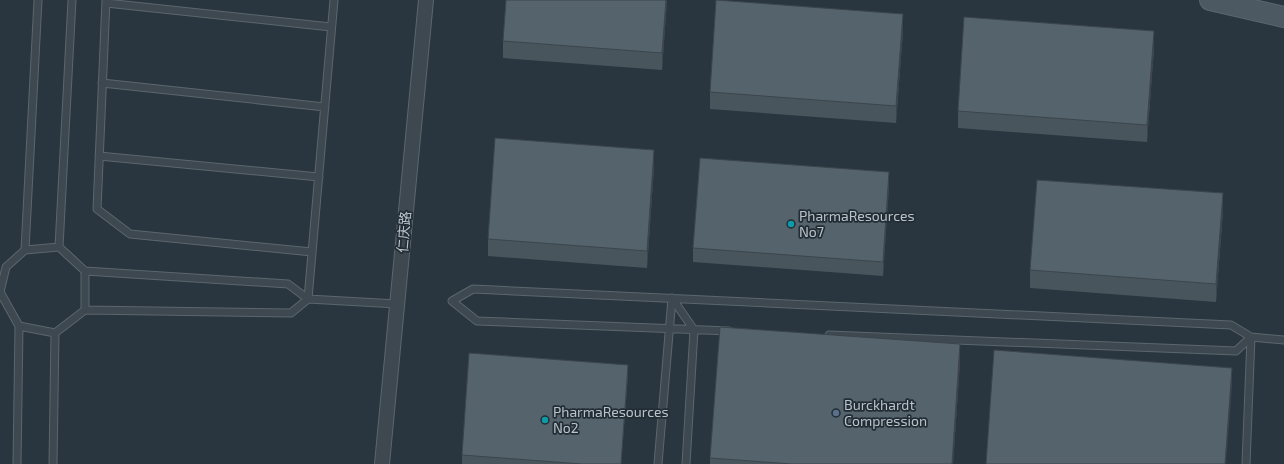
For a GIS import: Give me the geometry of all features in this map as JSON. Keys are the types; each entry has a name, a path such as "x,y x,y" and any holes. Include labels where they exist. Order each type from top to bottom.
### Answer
{"street":[{"name":"仁庆路","path":"382,464 426,0"},
{"path":"1210,0 1284,17"}],"lane":[{"path":"24,250 38,0"},
{"path":"59,247 72,0"},
{"path":"19,326 55,333 85,310 291,313 308,298 334,0"},
{"path":"312,252 130,234 96,209 106,2 331,27"},
{"path":"102,83 325,107"},
{"path":"99,156 319,177"},
{"path":"17,464 19,326 0,292 6,267 24,250 59,247 86,271 288,284 308,298 397,304"},
{"path":"85,310 86,271"},
{"path":"734,331 477,321 452,302 473,289 672,298 1231,325 1251,337 1284,340"},
{"path":"658,464 672,298"},
{"path":"672,298 694,330 686,464"},
{"path":"53,464 55,333"},
{"path":"821,335 1236,351 1251,337"},
{"path":"1246,464 1251,337"}],"building":[{"path":"506,0 666,0 662,53 503,41"},
{"path":"716,0 903,14 896,106 710,92"},
{"path":"964,17 1154,31 1147,125 958,111"},
{"path":"495,138 654,150 647,251 488,239"},
{"name":"PharmaResources No7","path":"700,158 889,172 883,262 693,248"},
{"path":"1037,180 1223,193 1216,284 1030,270"},
{"name":"Burckhardt Compression","path":"720,327 960,344 952,464 792,464 710,458"},
{"path":"994,350 1232,368 1225,464 986,464"},
{"name":"PharmaResources No2","path":"469,353 628,365 621,464 582,464 462,455"}],"place":[{"name":"PharmaResources No7","path":"791,224"},
{"name":"Burckhardt Compression","path":"836,413"},
{"name":"PharmaResources No2","path":"545,420"}]}
